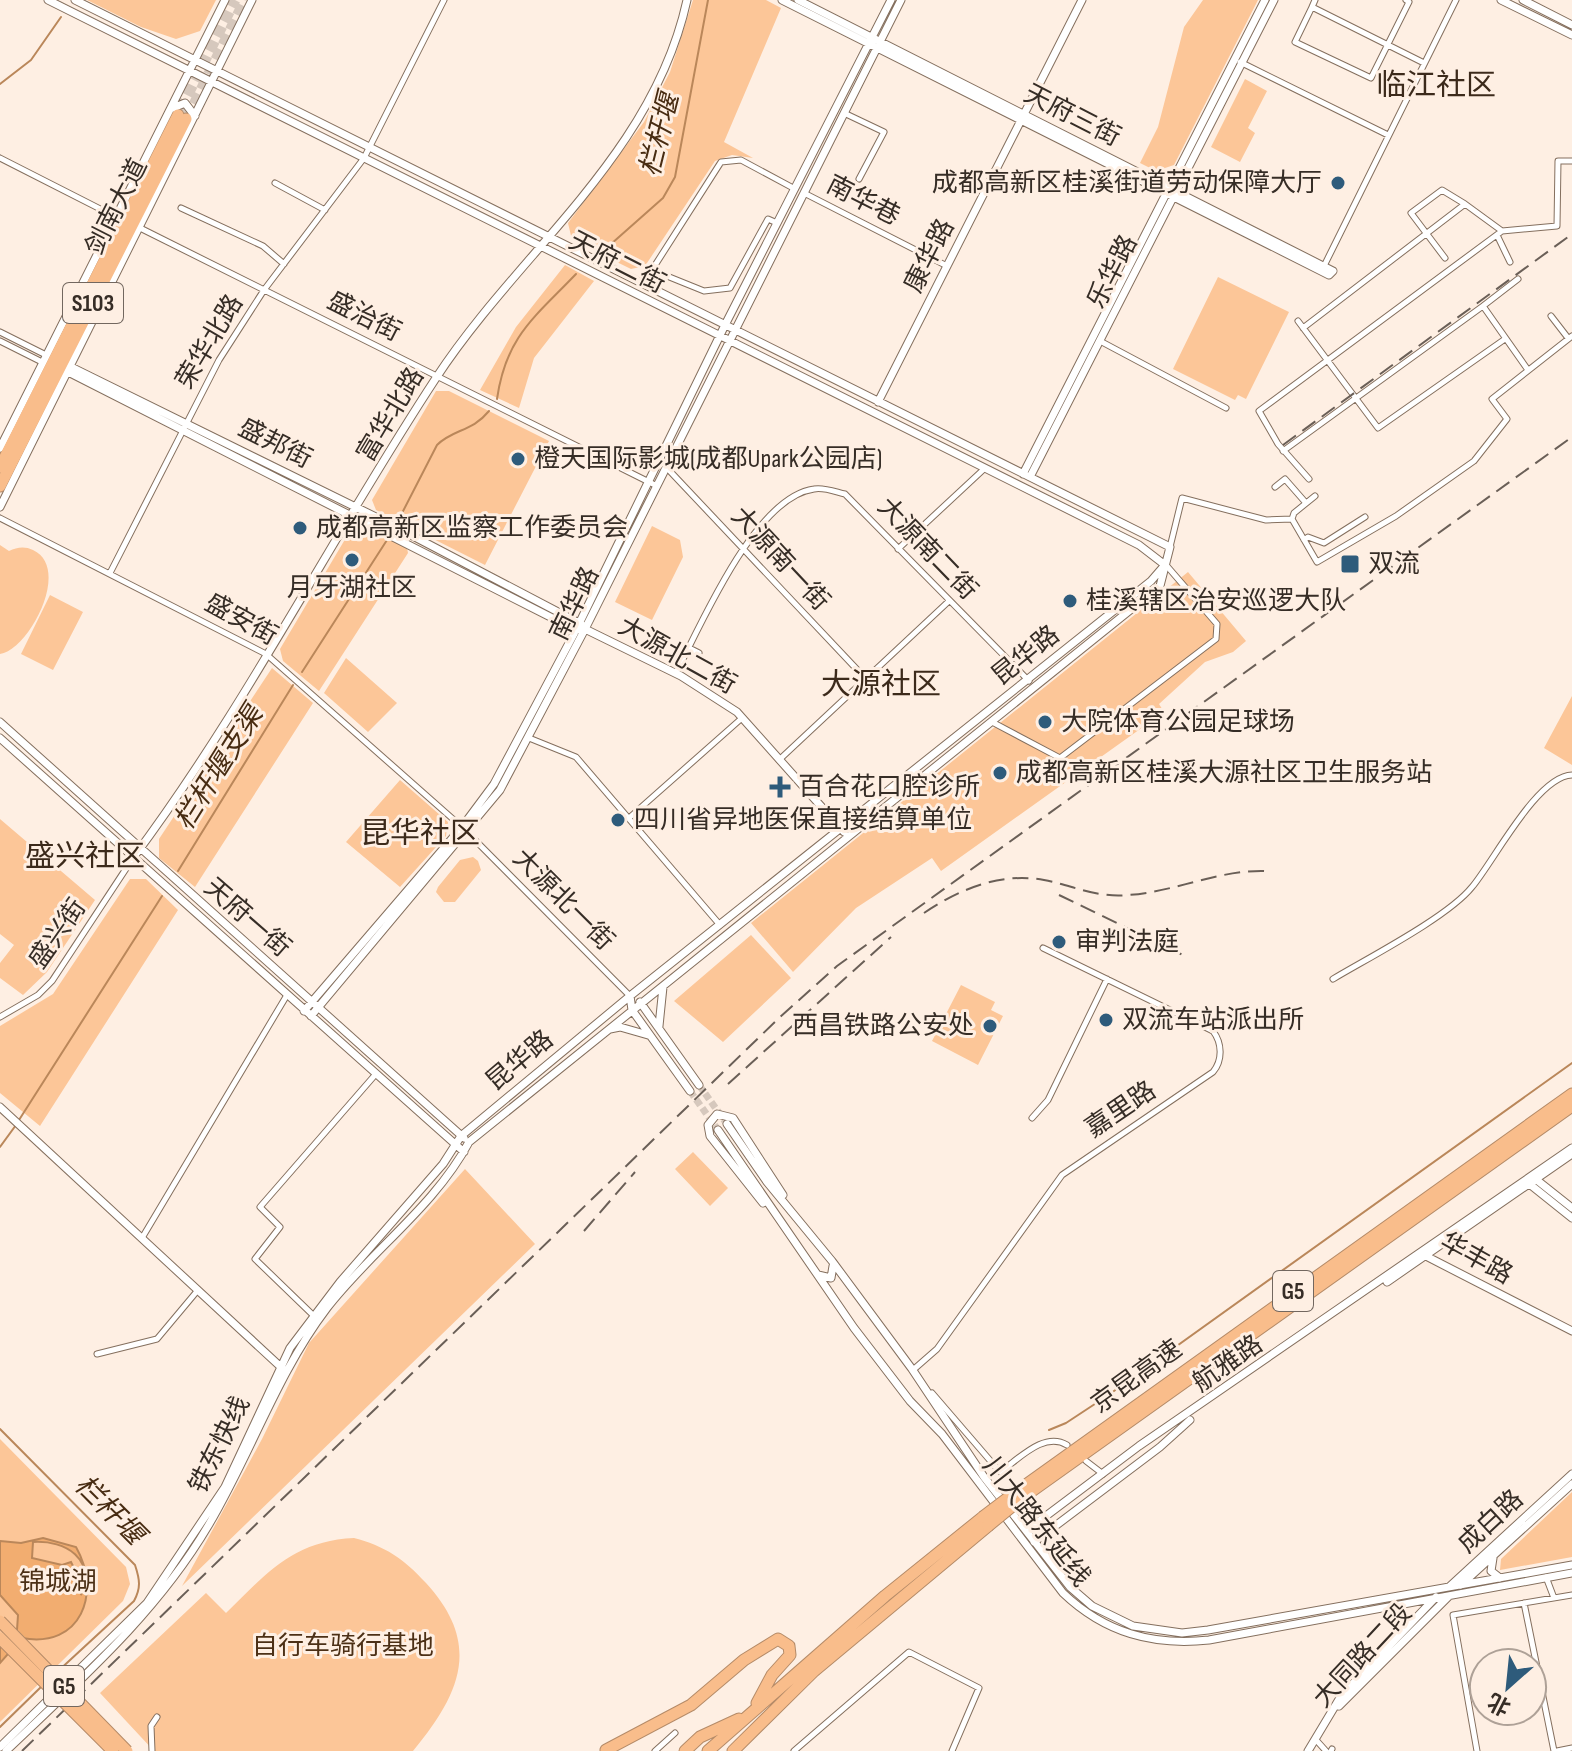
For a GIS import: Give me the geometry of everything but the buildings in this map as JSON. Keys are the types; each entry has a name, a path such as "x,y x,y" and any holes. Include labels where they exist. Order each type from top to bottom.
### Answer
{"highway":[{"name":"剑南大道","path":"0,467 30,416 183,115"},
{"path":"56,336 79,321 81,348"},
{"path":"29,389 30,416"},
{"path":"30,416 52,402"},
{"name":"剑南大道","path":"0,486 30,416"},
{"name":"京昆高速","path":"708,1751 754,1708 1019,1495 1572,1094"},
{"name":"京昆高速","path":"1019,1495 1572,1106"},
{"name":"京昆高速","path":"733,1751 761,1722 985,1521"},
{"name":"G5","path":"0,1621 127,1751"},
{"name":"G5","path":"0,1638 113,1751"},
{"path":"606,1751 627,1736 691,1705 744,1660 778,1639 789,1646 790,1655 772,1675 754,1708"},
{"name":"G5","path":"685,1751 700,1737 744,1717"},
{"name":"G5","path":"746,1751 761,1722"}],"main road":[{"name":"天府二街","path":"48,0 1139,545 1165,565"},
{"name":"天府二街","path":"75,0 1170,547"},
{"path":"0,507 140,228 183,115 194,60 225,0"},
{"path":"0,448 117,217 183,115 210,82 252,0"},
{"name":"富华北路","path":"133,858 266,654 437,376 623,147 665,69 687,0"},
{"name":"天府三街","path":"782,0 874,43 1329,275 1333,271 1324,266"},
{"name":"天府三街","path":"798,0 874,43"},
{"name":"南华路","path":"464,830 494,784 580,627 652,484 719,336 777,223 799,191 843,113 891,0"},
{"name":"南华路","path":"652,484 665,466 735,330 799,191 874,43 901,0"},
{"name":"康华路","path":"878,402 1082,0"},
{"name":"乐华路","path":"1240,61 1265,0"},
{"name":"乐华路","path":"1026,476 1274,0"},
{"path":"1501,0 1572,35"},
{"path":"1523,0 1572,25"},
{"name":"盛邦街","path":"70,370 580,627"},
{"path":"1165,565 1170,547"},
{"name":"昆华路","path":"456,1145 461,1136 630,996 1028,681 1151,581 1165,565"},
{"name":"昆华路","path":"464,1152 469,1142 1160,586 1165,565"},
{"name":"南华路","path":"307,1013 500,790 529,738 580,627"},
{"name":"大源北二街","path":"580,627 676,673 742,718 848,837"},
{"name":"天府一街","path":"0,722 139,850 469,1142"},
{"name":"天府一街","path":"0,738 464,1152"},
{"path":"660,1028 660,994 665,984"},
{"path":"630,996 641,1003 699,1085"},
{"path":"630,996 632,1010 690,1091"},
{"path":"607,1030 620,1027 651,1035"},
{"path":"4,1112 282,1368"},
{"path":"784,1227 710,1136 708,1125 713,1117 722,1114 733,1118 796,1217"},
{"name":"川大路东延线","path":"727,1124 912,1369 955,1435 1034,1542 1070,1587 1092,1606 1151,1631 1208,1630 1572,1573"},
{"name":"川大路东延线","path":"718,1130 854,1328 910,1401 942,1434 1044,1570 1081,1610 1107,1625 1150,1641 1182,1643 1436,1598 1449,1591"},
{"name":"铁东快线","path":"0,1747 147,1603 225,1487 282,1368 316,1318 456,1145"},
{"name":"航雅路","path":"1034,1542 1160,1447 1184,1424 1572,1148"},
{"name":"铁东快线","path":"316,1318 464,1152"},
{"name":"航雅路","path":"1530,1180 1572,1154"},
{"path":"1530,1180 1572,1208"},
{"path":"1530,1180 1572,1218"},
{"name":"航雅路","path":"1026,1531 1103,1474 1424,1254"},
{"name":"华丰路","path":"1424,1254 1572,1328"},
{"path":"816,1274 831,1278 832,1261"},
{"name":"铁东快线","path":"6,1751 153,1607 230,1487 282,1368"},
{"name":"成白路","path":"1449,1591 1572,1474"},
{"name":"成白路","path":"1449,1591 1461,1585 1493,1558 1572,1484"},
{"path":"1493,1558 1491,1571 1500,1578"},
{"path":"1461,1585 1572,1565"},
{"name":"大同路二段","path":"1310,1751 1351,1691 1449,1591"},
{"name":"大同路二段","path":"1310,1751 1341,1696 1436,1598"}],"street":[{"name":"荣华北路","path":"110,573 219,360 264,290 364,158 444,0"},
{"path":"1315,0 1295,42 1371,78 1409,2 1406,0"},
{"path":"1324,266 1456,0"},
{"path":"1312,7 1424,63"},
{"path":"1240,61 1388,135"},
{"path":"843,113 884,132 859,179"},
{"path":"0,158 117,217"},
{"name":"南华巷","path":"643,284 721,162 741,160 947,266"},
{"path":"1309,479 1283,451 1259,411 1499,233 1557,226 1558,161 1572,161"},
{"path":"275,183 325,210"},
{"path":"1445,258 1411,213 1442,190 1465,204 1499,233 1510,262"},
{"path":"1303,328 1465,204"},
{"path":"181,208 263,246 284,264"},
{"path":"652,270 704,291 730,288 768,219 777,223"},
{"name":"盛治街","path":"140,228 652,484"},
{"path":"1283,451 1518,279"},
{"path":"1483,306 1528,370"},
{"path":"1292,519 1317,562 1396,516 1474,461 1507,419 1492,399 1570,337 1551,316"},
{"path":"1298,321 1378,428 1505,339"},
{"path":"0,332 44,359"},
{"path":"1096,340 1226,408"},
{"path":"0,341 44,359"},
{"name":"大源南一街","path":"665,466 866,679"},
{"path":"898,549 984,469"},
{"path":"1275,487 1285,479 1306,503"},
{"name":"大源南二街","path":"676,673 742,547 794,495 817,488 845,494 1034,689"},
{"path":"1170,547 1182,498 1266,520 1292,519 1315,496"},
{"path":"1304,540 1308,537 1324,543 1365,517"},
{"name":"盛安街","path":"0,518 266,654 464,830"},
{"path":"992,722 1060,758 1216,639 1217,624 1165,565"},
{"path":"779,760 949,601"},
{"path":"689,648 699,653"},
{"path":"629,818 742,718"},
{"path":"529,738 576,757 720,926"},
{"path":"1333,979 1464,895 1517,823 1557,778 1572,775"},
{"name":"大源北一街","path":"464,830 630,996"},
{"name":"盛兴街","path":"0,1017 38,995 52,981 133,858"},
{"name":"嘉里路","path":"912,1369 937,1349 1062,1175 1218,1067 1220,1047 1213,1031 1043,948"},
{"path":"1032,1118 1048,1100 1107,979"},
{"path":"142,1238 287,995"},
{"path":"316,1318 255,1259 280,1227 260,1207 375,1075"},
{"path":"97,1354 157,1339 198,1290"},
{"path":"912,1369 1000,1472 1046,1440 1057,1440 1067,1445"},
{"path":"1086,1461 1103,1474"},
{"path":"1546,1577 1554,1598"},
{"path":"1477,1751 1453,1615 1572,1595"},
{"path":"1524,1603 1555,1751 1572,1748"},
{"path":"794,1751 909,1652 979,1688 952,1751"},
{"path":"152,1751 151,1726 157,1717"},
{"path":"655,1751 675,1733"},
{"path":"1317,1741 1330,1750"}],"green space":[{"path":"87,0 216,0 200,31 176,39 141,27"},
{"path":"693,0 766,0 781,8 724,142 753,158 732,155 715,161 645,266 631,269 572,240 568,223 644,122 670,72"},
{"path":"1203,0 1258,0 1174,165 1156,171 1140,163 1158,127 1184,27"},
{"path":"1245,79 1267,91 1248,128 1255,133 1240,162 1211,147"},
{"path":"565,265 594,281 534,358 519,408 480,390 516,327"},
{"path":"1218,277 1289,312 1246,399 1238,395 1235,400 1173,369"},
{"path":"436,391 449,391 549,441 485,565 376,510 372,500"},
{"path":"652,526 680,540 683,557 652,620 615,602"},
{"path":"369,529 407,548 408,553 319,691 283,661 280,649 347,536"},
{"path":"0,545 9,551 21,548 33,550 44,559 48,573 42,607 33,624 23,639 0,654"},
{"path":"1188,572 1246,641 1233,652 1205,662 1159,704 1164,712 941,871 932,858 856,908 793,972 751,923"},
{"path":"50,595 83,612 53,670 21,654"},
{"path":"346,658 397,703 368,732 324,693"},
{"path":"272,668 313,703 195,887 159,858 159,839"},
{"path":"1572,696 1572,765 1544,748"},
{"path":"400,780 448,822 446,836 400,887 346,842"},
{"path":"0,819 95,900 47,972 23,995 0,978 0,963 14,945 0,934"},
{"path":"473,857 481,870 455,902 444,902 436,892 438,887 460,860"},
{"path":"130,879 146,879 178,910 40,1126 0,1093 0,1026 53,994"},
{"path":"751,935 791,978 723,1042 674,1001"},
{"path":"961,985 995,1002 991,1010 1003,1016 978,1065 932,1041"},
{"path":"693,1152 728,1188 710,1206 675,1169"},
{"path":"465,1169 535,1244 182,1586 262,1439 309,1343"},
{"name":"锦城湖","path":"0,1439 126,1567 130,1584 123,1601 0,1722"},
{"path":"1572,1492 1572,1557 1500,1570 1501,1559"},
{"name":"自行车骑行基地","path":"354,1538 385,1549 410,1567 443,1605 454,1627 459,1648 453,1688 430,1730 413,1751 154,1751 100,1693 206,1593 226,1613 282,1562 314,1545"}],"shaded area":[{"name":"锦城湖","path":"43,1538 76,1547 84,1565 87,1582 86,1599 81,1614 72,1626 59,1635 42,1639 22,1638 0,1663 0,1646 17,1630 18,1615 0,1595 0,1541 21,1543","holes":["33,1542 67,1548 81,1562 85,1582 81,1595 82,1584 71,1562 62,1565 32,1558"]}],"waterway":[{"name":"栏杆堰","path":"602,252 663,198 675,177 708,0"},
{"path":"0,84 31,60 61,17"},
{"name":"栏杆堰","path":"497,399 501,377 515,343 535,316 576,274"},
{"name":"栏杆堰","path":"399,519 437,445 476,423 489,411"},
{"name":"栏杆堰","path":"302,672 387,540"},
{"name":"栏杆堰支渠","path":"178,871 293,685"},
{"name":"栏杆堰","path":"19,1120 162,896"},
{"path":"1049,1430 1066,1423 1107,1396 1572,1063"},
{"name":"栏杆堰","path":"0,1147 16,1125"},
{"name":"栏杆堰","path":"0,1429 135,1565 138,1575 139,1588 134,1601 56,1673"},
{"name":"栏杆堰","path":"0,1727 42,1686"}],"tunnel":[{"path":"180,110 235,0"},
{"path":"187,119 245,0"},
{"path":"699,1085 727,1124"},
{"path":"690,1091 718,1130"}],"railway":[{"path":"1283,445 1572,234"},
{"path":"22,1751 780,1017 837,966 1572,437"},
{"path":"924,913 981,884 1012,878 1044,880 1117,895 1146,893 1232,873 1267,871"},
{"path":"1059,895 1185,956"},
{"path":"728,1084 891,937"},
{"path":"584,1231 635,1172"}],"place":[{"name":"成都高新区桂溪街道劳动保障大厅","path":"1338,183"},
{"name":"橙天国际影城(成都Upark公园店)","path":"518,459"},
{"name":"成都高新区监察工作委员会","path":"300,528"},
{"name":"月牙湖社区","path":"352,560"},
{"name":"双流","path":"1350,564"},
{"name":"桂溪辖区治安巡逻大队","path":"1070,601"},
{"name":"大院体育公园足球场","path":"1045,722"},
{"name":"成都高新区桂溪大源社区卫生服务站","path":"1000,773"},
{"name":"百合花口腔诊所","path":"780,787"},
{"name":"四川省异地医保直接结算单位","path":"618,820"},
{"name":"审判法庭","path":"1059,942"},
{"name":"双流车站派出所","path":"1106,1020"},
{"name":"西昌铁路公安处","path":"990,1026"}],"district":[{"name":"临江社区","path":"1436,86"},
{"name":"大源社区","path":"881,685"},
{"name":"昆华社区","path":"420,834"},
{"name":"盛兴社区","path":"85,857"}]}
